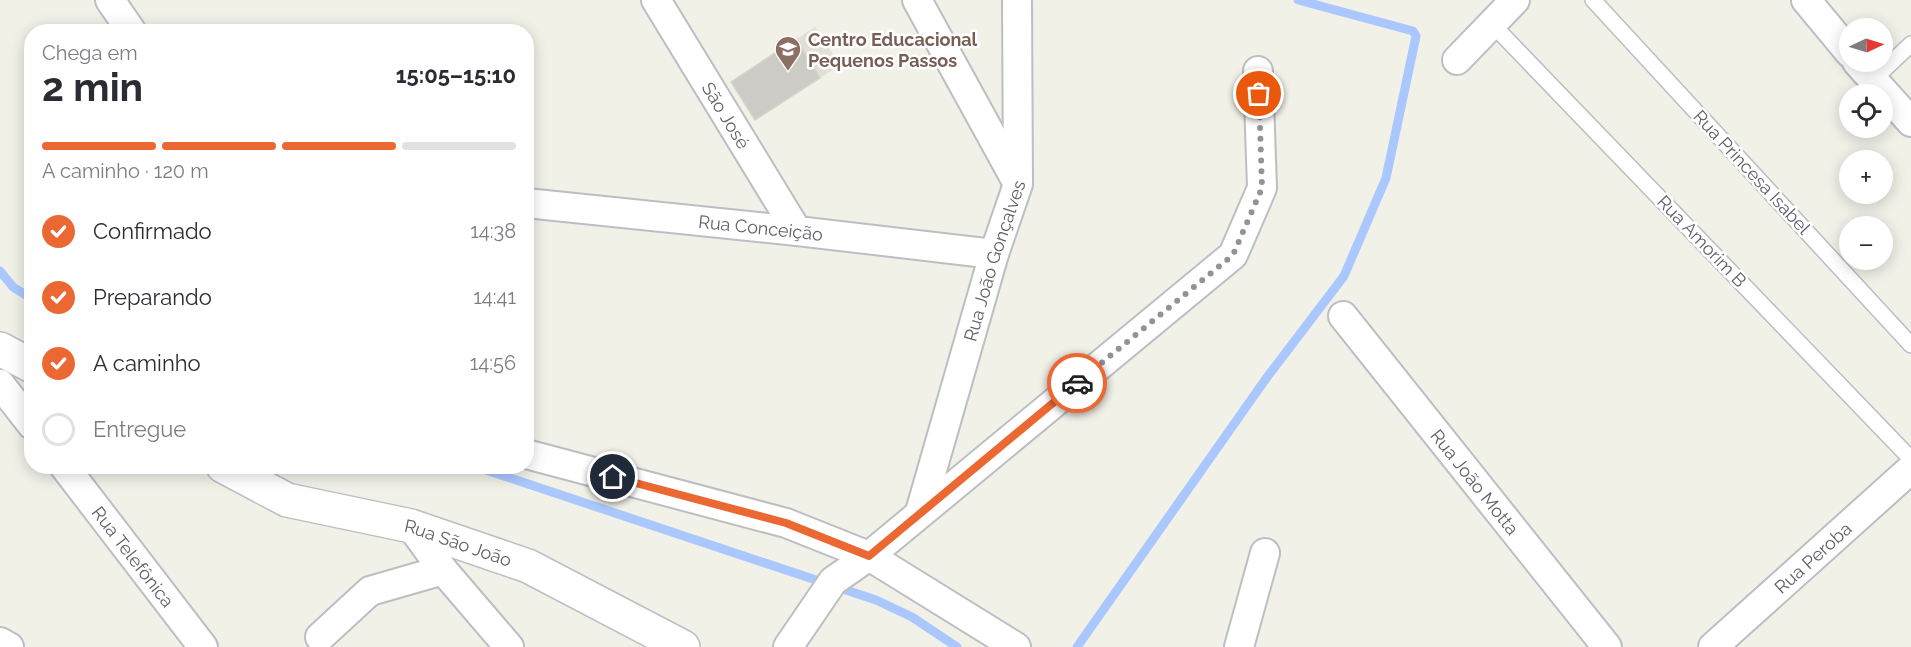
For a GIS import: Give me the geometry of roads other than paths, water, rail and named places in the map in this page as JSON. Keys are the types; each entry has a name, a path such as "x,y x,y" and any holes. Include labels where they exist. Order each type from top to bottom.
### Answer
{"street":[{"path":"110,0 126,24"},
{"name":"São José","path":"657,0 797,231"},
{"path":"917,0 1017,184"},
{"name":"Rua João Gonçalves","path":"920,512 993,254 1017,184 1017,0"},
{"path":"1457,60 1515,0"},
{"path":"1806,0 1839,40"},
{"path":"788,647 833,581 869,556 1233,255 1262,188 1258,71"},
{"path":"1865,72 1911,122"},
{"name":"Rua Conceição","path":"534,204 993,254"},
{"name":"Rua João Motta","path":"1343,316 1607,647"},
{"path":"0,350 24,362"},
{"path":"0,384 24,415"},
{"path":"534,456 786,523 869,556 1017,647"},
{"name":"Rua Peroba","path":"1713,647 1911,469"},
{"name":"Rua Telefônica","path":"70,474 203,647"},
{"name":"Rua São João","path":"238,474 287,500 411,526 528,566 683,647"},
{"path":"411,526 443,570 509,647"},
{"path":"1239,647 1265,553"},
{"path":"320,637 370,591 443,570"},
{"path":"0,642 9,647"}],"lane":[{"name":"Rua Princesa Isabel","path":"1593,0 1911,345"},
{"name":"Rua Amorim B","path":"1492,24 1911,459"},
{"path":"1893,54 1911,44"}],"waterway":[{"path":"1077,647 1265,380 1344,276 1386,178 1416,36 1413,31 1298,0"},
{"path":"0,271 13,287 24,294"},
{"path":"498,474 876,600 912,617 957,647"}],"place":[{"name":"Centro Educacional Pequenos Passos","path":"788,72"}]}
